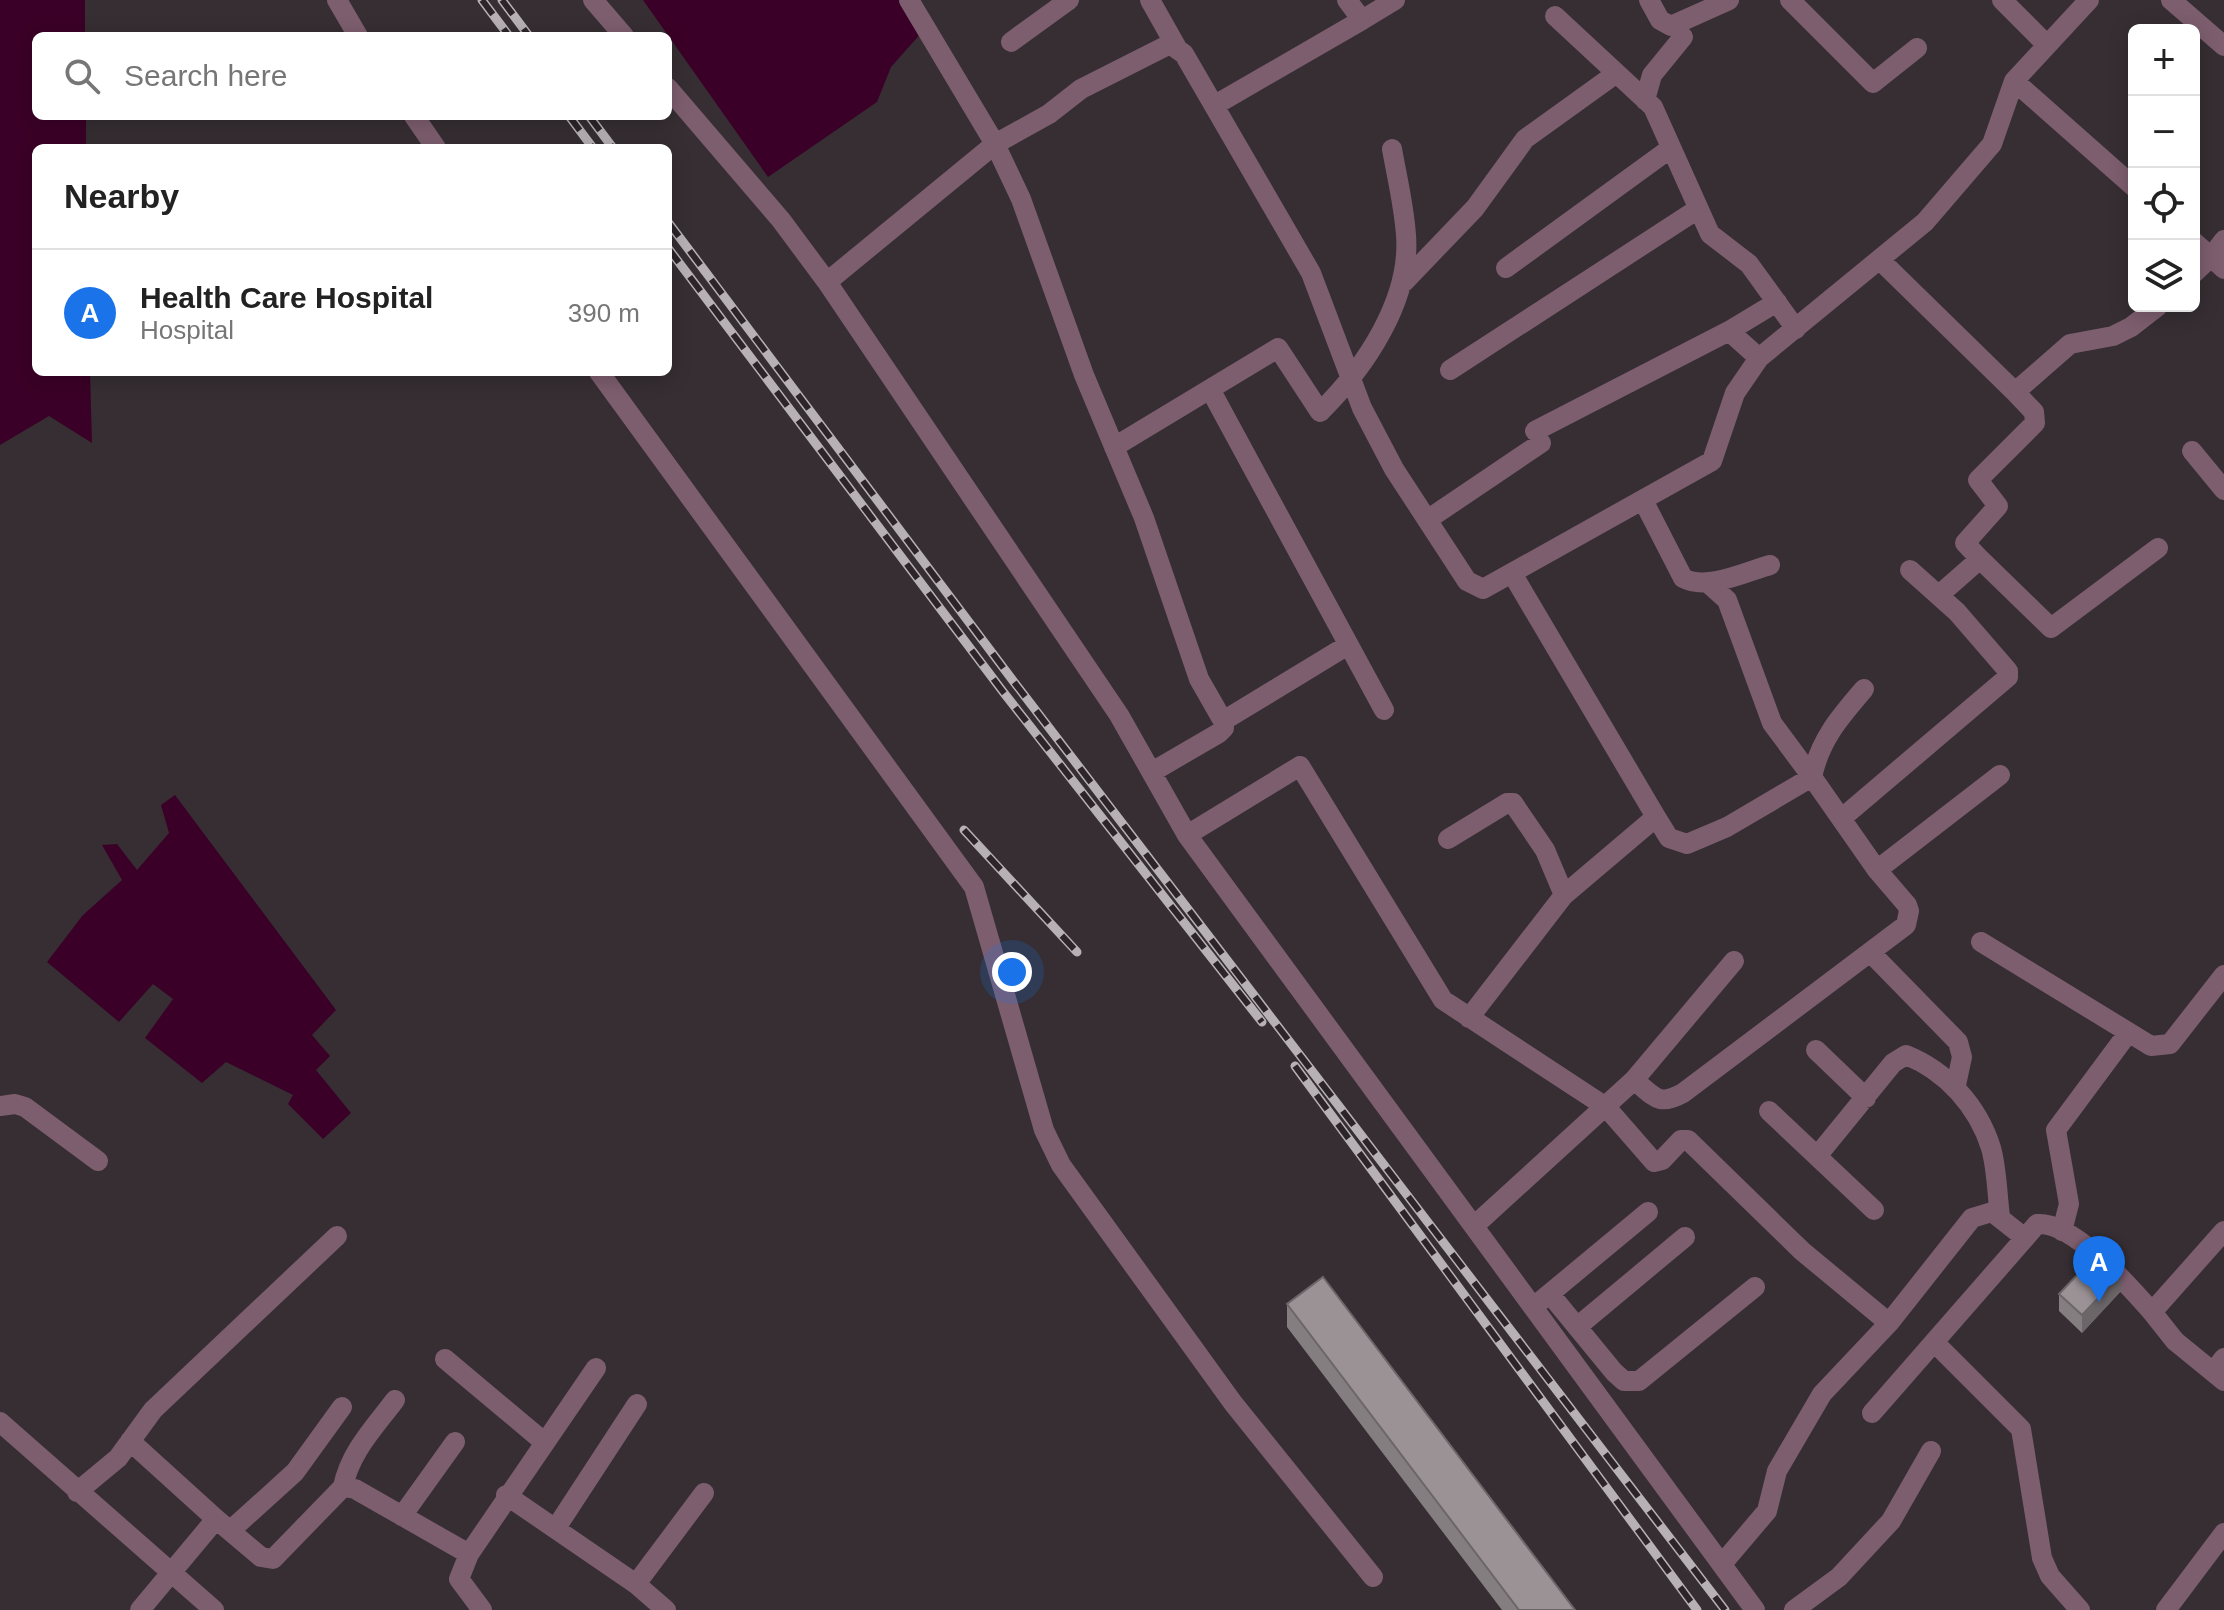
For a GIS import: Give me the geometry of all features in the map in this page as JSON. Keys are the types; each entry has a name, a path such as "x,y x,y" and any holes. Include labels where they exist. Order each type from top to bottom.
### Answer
{"street":[{"path":"337,0 356,32"},
{"path":"593,0 621,32"},
{"path":"909,0 995,144 1050,271 1084,375 1144,518 1199,679 1223,721 1224,728 1219,733 1152,772"},
{"path":"1011,42 1069,0"},
{"path":"1150,0 1215,105 1311,273 1352,381 1394,469 1475,588 1483,589 1644,502 1712,461 1735,393 1759,358 1925,222 1992,144 2014,81 2089,0"},
{"path":"1347,0 1362,20"},
{"path":"1215,105 1395,0"},
{"path":"1649,0 1660,20 1671,26 1729,0"},
{"path":"1790,0 1873,83 1917,48"},
{"path":"2002,0 2046,44"},
{"path":"2171,0 2224,46"},
{"path":"1555,16 1614,75 1645,100 1659,117 1710,234 1749,264 1796,329"},
{"path":"1645,100 1652,75 1683,37"},
{"path":"827,282 995,144 1040,120 1081,89 1164,44 1177,48"},
{"path":"1114,447 1278,348 1320,412 1352,381 1404,282 1475,208 1525,139 1614,75"},
{"path":"2014,81 2128,182"},
{"path":"672,93 781,220 827,282 1119,715 1187,835 1755,1610"},
{"path":"417,120 433,144"},
{"path":"1506,268 1671,148"},
{"path":"1392,149 1407,236 1404,282"},
{"path":"1450,370 1698,209"},
{"path":"2200,247 2218,263 2224,240"},
{"path":"1880,260 2015,392 2036,418 2035,423 1978,480 1998,506 1965,543 1980,559 2051,628 2158,548"},
{"path":"1427,520 1538,437 1777,302"},
{"path":"2015,392 2070,344 2113,336 2150,312"},
{"path":"1729,331 1759,358"},
{"path":"602,376 974,887 1044,1130 1061,1165 1233,1403 1373,1577"},
{"path":"1210,389 1384,710"},
{"path":"2192,451 2224,490"},
{"path":"1644,502 1683,578 1692,583 1708,583 1770,565"},
{"path":"1939,595 1980,559"},
{"path":"1842,818 2008,677 2008,671 1975,631 1910,570"},
{"path":"1513,575 1669,838 1687,844 1727,827 1812,777 1818,752 1831,727 1864,689"},
{"path":"1634,1080 1661,1101 1668,1101 1906,925 1909,917 1907,905 1877,870 1772,723 1727,600 1708,583"},
{"path":"1223,721 1348,645"},
{"path":"1187,835 1300,766 1443,1000 1606,1107 1654,1162 1662,1160 1681,1140 1688,1140 1802,1251 1889,1323"},
{"path":"1877,870 2000,775"},
{"path":"1448,839 1507,803 1513,803 1545,850 1564,895"},
{"path":"1469,1018 1564,895 1656,817"},
{"path":"1981,942 2151,1046 2170,1044 2224,975"},
{"path":"1870,952 1958,1042 1962,1057 1956,1085"},
{"path":"1474,1226 1634,1080 1734,961"},
{"path":"2062,1231 2069,1204 2056,1130 2128,1033"},
{"path":"1816,1050 1866,1098"},
{"path":"1818,1155 1893,1063 1906,1055 1956,1085 1991,1149 2000,1216"},
{"path":"0,1106 15,1104 25,1107 98,1161"},
{"path":"1769,1111 1874,1210"},
{"path":"1533,1307 1648,1212"},
{"path":"1722,1564 1767,1511 1777,1471 1822,1394 1889,1323 1964,1225 1983,1212 2000,1216 2025,1238"},
{"path":"1872,1413 1936,1344 2037,1224 2062,1231 2118,1275 2175,1341 2220,1370"},
{"path":"2152,1312 2224,1231"},
{"path":"77,1492 118,1458 153,1410 337,1236"},
{"path":"1577,1327 1685,1237"},
{"path":"1550,1294 1614,1372 1624,1381 1639,1381 1755,1287"},
{"path":"1936,1344 2021,1429 2042,1558 2050,1576 2080,1610"},
{"path":"445,1359 544,1442"},
{"path":"482,1610 459,1579 469,1554 506,1495 596,1368"},
{"path":"130,1441 261,1557 273,1559 343,1487 347,1467 358,1448 395,1400"},
{"path":"556,1528 637,1404"},
{"path":"140,1610 172,1573 224,1524 295,1472 342,1407"},
{"path":"0,1422 214,1610"},
{"path":"402,1516 455,1442"},
{"path":"1794,1610 1839,1577 1891,1521 1931,1451"},
{"path":"343,1487 355,1489 469,1554"},
{"path":"636,1584 704,1493"},
{"path":"506,1495 636,1584 666,1610"},
{"path":"2166,1610 2224,1533"}],"shaded area":[{"path":"0,0 85,0 85,32 32,32 32,120 86,120 86,144 32,144 32,376 90,376 92,443 49,416 0,445"},
{"path":"643,0 903,0 923,31 891,67 877,102 768,177 672,41 672,32 666,32"},
{"path":"175,795 336,1010 312,1035 330,1056 316,1070 351,1113 323,1139 288,1104 293,1095 226,1062 202,1083 145,1038 173,999 153,984 119,1022 47,962 83,915 122,880 102,845 117,844 137,870 169,833 161,805"}],"building":[{"path":"2098,1253 2121,1274 2082,1315 2059,1294"},
{"path":"1323,1277 1575,1610 1519,1610 1287,1304"}],"railway":[{"path":"482,0 506,32"},
{"path":"502,0 526,32"},
{"path":"572,120 590,144"},
{"path":"592,120 610,144"},
{"path":"672,227 1014,682 1725,1610"},
{"path":"672,253 1004,693 1262,1022"},
{"path":"964,830 1077,952"},
{"path":"1295,1066 1697,1610"}],"place":[{"name":"Health Care Hospital","path":"2099,1302"}]}
